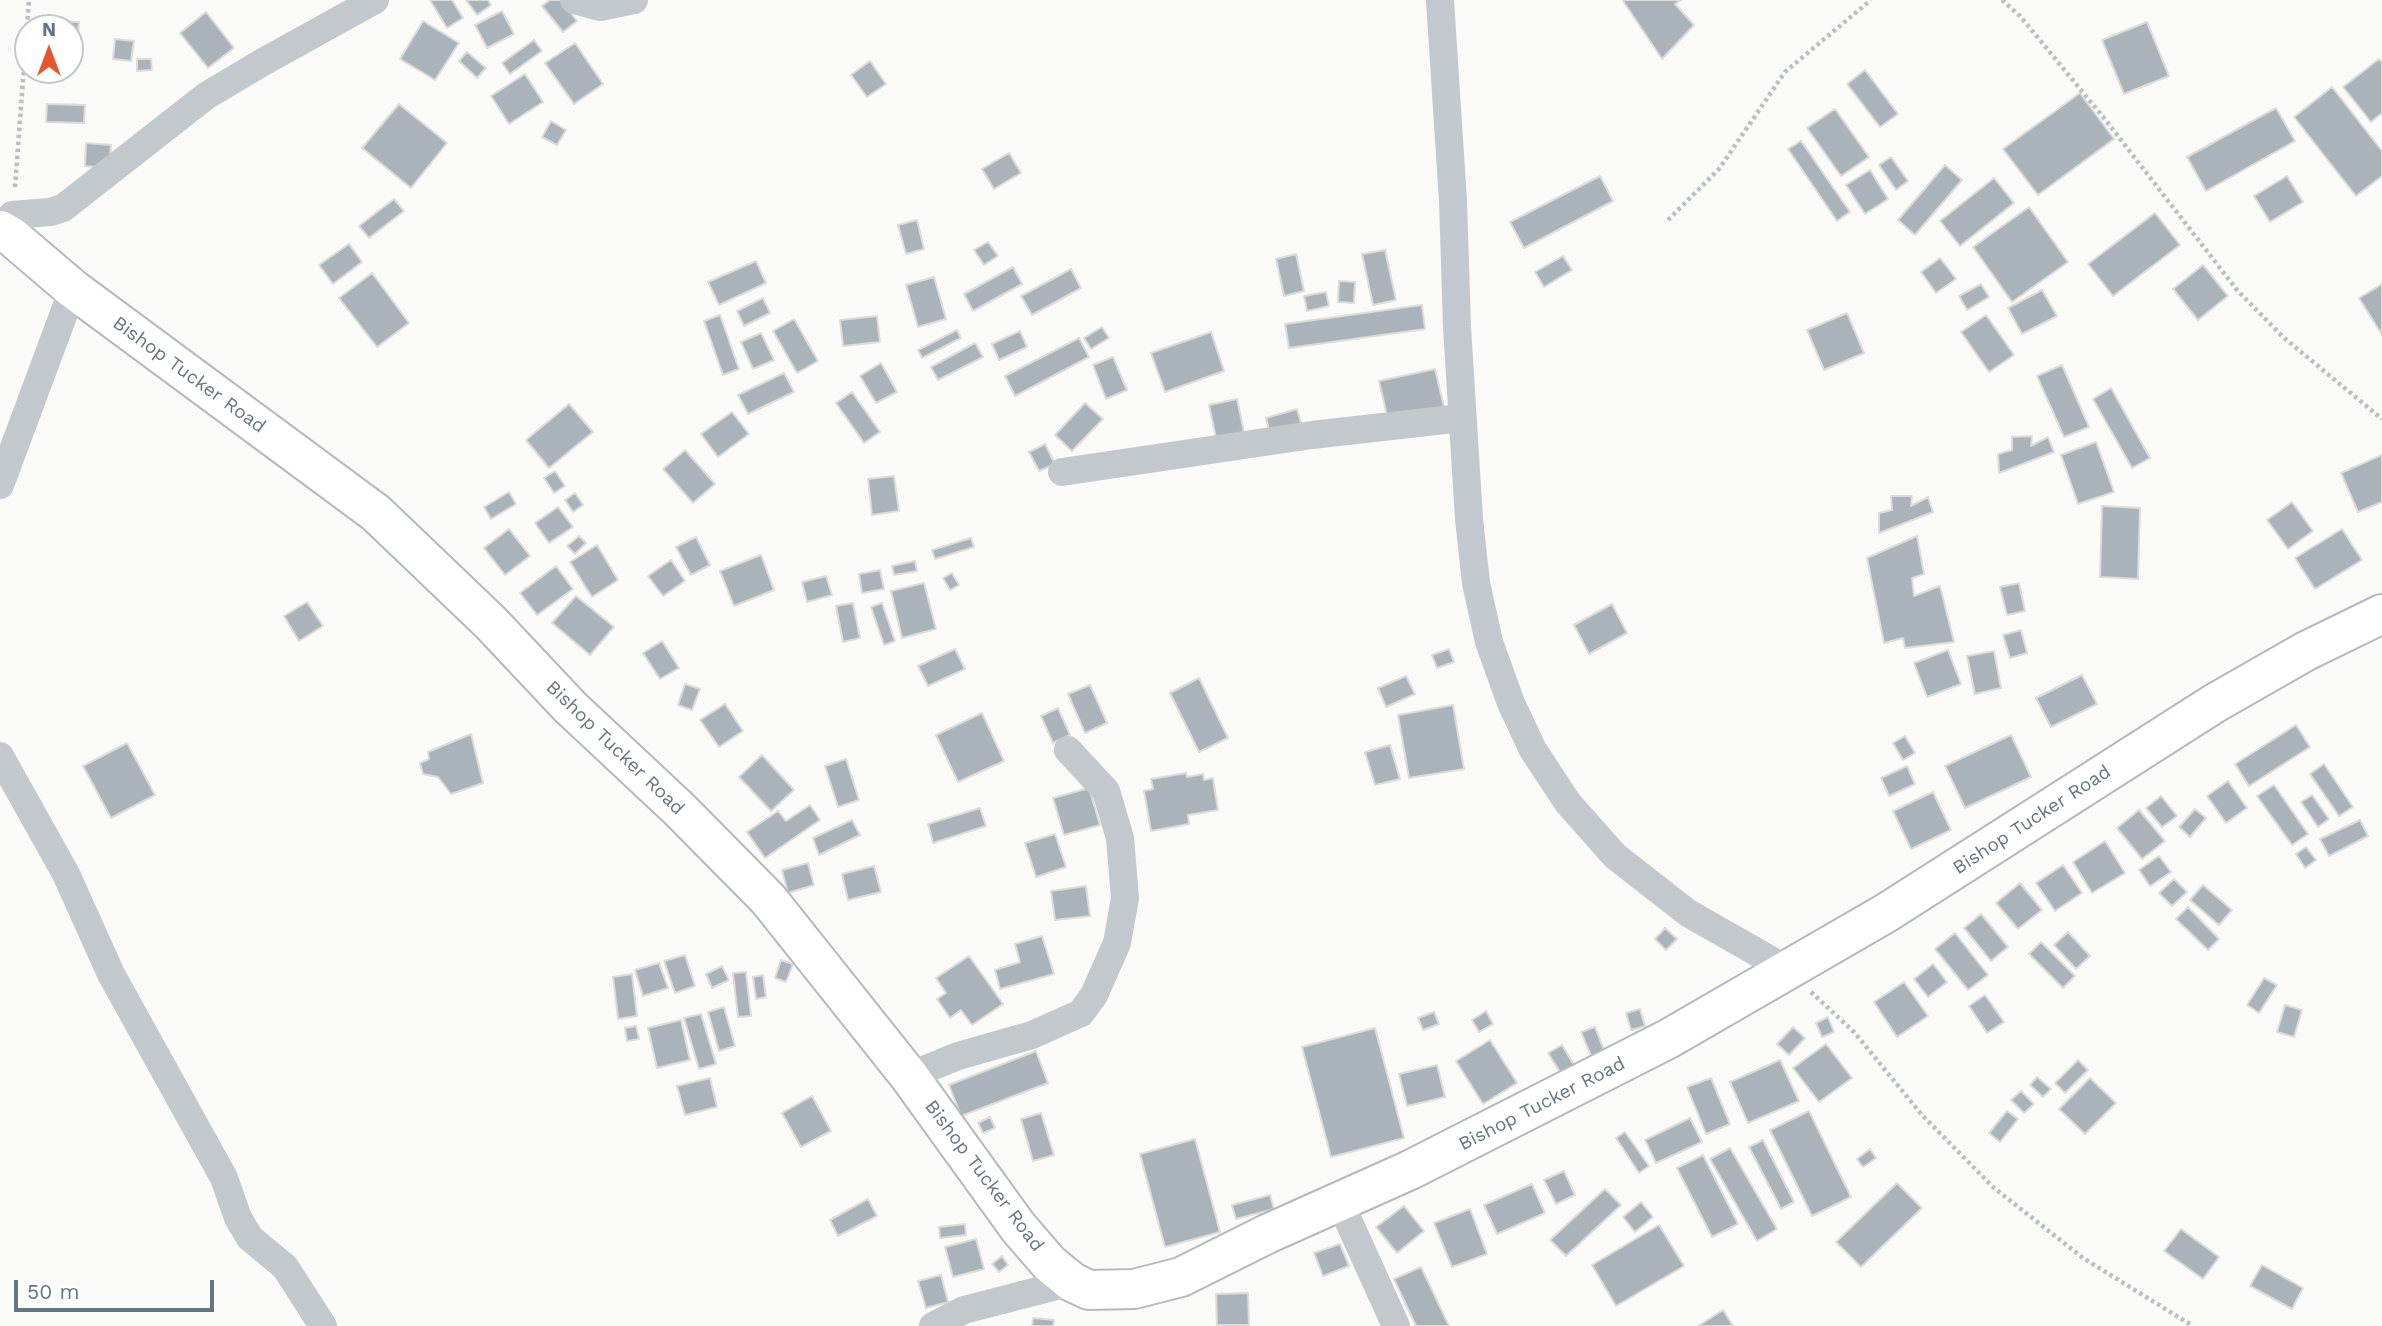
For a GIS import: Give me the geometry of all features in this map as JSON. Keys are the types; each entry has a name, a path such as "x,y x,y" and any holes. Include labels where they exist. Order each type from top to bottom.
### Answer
{"main road":[{"name":"Bishop Tucker Road","path":"6,223 12,237 73,289 376,513 491,624 570,707 679,809 768,899 909,1076 1018,1227 1049,1263 1072,1282 1089,1290 1134,1289 1181,1277 1339,1200 1410,1170 1668,1040 1886,913 2215,703 2306,651 2382,614"}],"street":[{"path":"6,223 63,208 206,96 375,0"},
{"path":"574,0 600,7 634,0"},
{"path":"1440,0 1469,519 1478,595 1489,642 1511,703 1533,750 1568,803 1615,856 1688,913 1788,970"},
{"path":"0,485 73,289"},
{"path":"1062,472 1312,435 1462,418"},
{"path":"909,1076 958,1056 1032,1035 1081,1013 1094,995 1118,943 1125,898 1120,838 1106,791 1068,750"},
{"path":"0,756 65,874 111,974 224,1178 237,1218 250,1238 285,1267 323,1326"},
{"path":"1339,1200 1396,1326"},
{"path":"933,1326 964,1310 1072,1282"}],"path":[{"path":"6,223 29,0"},
{"path":"1668,220 1719,169 1785,72 1871,0"},
{"path":"2002,0 2020,16 2104,118 2237,290 2283,337 2382,419"},
{"path":"1788,970 1854,1032 1922,1115 1993,1187 2083,1258 2193,1326"}],"building":[{"path":"430,0 452,0 463,18 447,28"},
{"path":"466,0 488,0 491,5 477,15"},
{"path":"550,0 561,0 577,21 563,32 542,6"},
{"path":"1681,0 1675,4 1694,25 1662,59 1623,1"},
{"path":"502,11 514,34 487,48 475,25"},
{"path":"206,12 234,48 208,68 180,33"},
{"path":"423,21 459,43 435,80 400,59"},
{"path":"2147,22 2169,76 2124,94 2102,40"},
{"path":"115,39 134,41 131,61 113,59"},
{"path":"534,40 542,51 510,74 502,63"},
{"path":"575,43 603,84 574,104 545,63"},
{"path":"467,52 486,68 477,78 459,61"},
{"path":"137,59 151,59 152,70 137,71"},
{"path":"2379,59 2382,62 2382,113 2371,122 2343,87"},
{"path":"870,61 886,84 867,97 851,75"},
{"path":"1865,70 1898,114 1880,127 1847,84"},
{"path":"525,74 543,102 509,124 491,96"},
{"path":"2332,87 2382,151 2382,176 2356,196 2294,117"},
{"path":"2080,93 2114,139 2038,195 2003,149"},
{"path":"47,104 85,105 84,123 46,122"},
{"path":"399,104 447,143 411,188 362,148"},
{"path":"2276,108 2295,141 2206,191 2187,157"},
{"path":"1835,109 1869,157 1841,176 1807,128"},
{"path":"551,121 566,130 557,145 542,137"},
{"path":"1801,141 1850,212 1837,221 1788,149"},
{"path":"86,143 111,145 109,168 85,166"},
{"path":"1009,153 1021,173 994,189 982,169"},
{"path":"1891,157 1908,181 1896,190 1879,165"},
{"path":"1945,165 1962,180 1915,235 1898,220"},
{"path":"1870,170 1888,199 1865,214 1846,185"},
{"path":"1600,176 1613,201 1524,248 1510,222"},
{"path":"2287,176 2303,202 2270,222 2254,196"},
{"path":"1994,178 2014,203 1960,246 1940,221"},
{"path":"394,199 404,211 369,238 359,226"},
{"path":"2029,207 2068,262 2012,302 1973,247"},
{"path":"2155,213 2180,245 2113,296 2088,264"},
{"path":"917,220 924,249 906,254 898,225"},
{"path":"988,242 998,256 984,265 974,250"},
{"path":"349,244 362,262 333,284 319,265"},
{"path":"1385,250 1396,300 1373,305 1362,254"},
{"path":"1296,254 1304,291 1284,296 1276,259"},
{"path":"1563,256 1572,270 1544,287 1535,272"},
{"path":"1940,258 1956,279 1936,293 1921,272"},
{"path":"756,261 766,283 719,305 708,282"},
{"path":"2203,265 2228,296 2198,320 2173,289"},
{"path":"1013,267 1022,284 973,311 964,294"},
{"path":"1071,269 1081,288 1032,315 1021,296"},
{"path":"372,273 409,323 377,347 339,298"},
{"path":"934,277 946,319 918,327 906,285"},
{"path":"1339,281 1355,282 1354,303 1338,302"},
{"path":"1981,284 1989,297 1967,310 1959,296"},
{"path":"2382,284 2382,335 2359,298"},
{"path":"2042,290 2057,316 2022,334 2008,308"},
{"path":"1326,292 1329,306 1307,311 1304,296"},
{"path":"763,298 770,313 744,326 737,311"},
{"path":"1422,305 1425,329 1289,348 1285,324"},
{"path":"1847,313 1864,353 1824,370 1807,330"},
{"path":"720,315 739,369 723,375 704,321"},
{"path":"1986,315 2014,355 1989,372 1961,332"},
{"path":"877,316 880,342 843,346 840,320"},
{"path":"794,319 818,361 797,373 773,331"},
{"path":"1102,327 1109,338 1091,349 1084,338"},
{"path":"957,330 961,338 922,358 918,350"},
{"path":"1020,331 1027,347 999,360 992,344"},
{"path":"1211,332 1224,371 1165,392 1151,353"},
{"path":"761,333 774,360 753,369 741,342"},
{"path":"1079,338 1089,357 1015,396 1005,376"},
{"path":"975,343 983,357 938,380 931,367"},
{"path":"1113,357 1127,390 1106,399 1093,365"},
{"path":"881,363 897,392 876,403 860,376"},
{"path":"2062,365 2089,427 2064,437 2037,376"},
{"path":"1435,369 1444,407 1388,420 1379,381"},
{"path":"784,373 794,392 748,414 738,395"},
{"path":"2111,388 2150,458 2132,468 2093,399"},
{"path":"852,392 880,432 864,443 836,403"},
{"path":"1237,399 1244,432 1216,438 1209,405"},
{"path":"1085,403 1103,419 1072,451 1055,435"},
{"path":"569,404 593,432 549,468 526,440"},
{"path":"1297,409 1302,426 1270,434 1266,418"},
{"path":"732,412 749,434 718,457 701,434"},
{"path":"2032,436 2031,446 2048,437 2054,452 1999,473 1998,454 2012,450 2012,437"},
{"path":"2096,442 2114,492 2078,504 2061,455"},
{"path":"1045,444 1055,464 1039,471 1029,452"},
{"path":"685,450 715,484 693,503 663,469"},
{"path":"2382,455 2382,502 2358,512 2341,473"},
{"path":"555,471 565,486 554,493 544,478"},
{"path":"894,476 899,511 872,515 868,479"},
{"path":"509,492 516,504 491,519 484,507"},
{"path":"575,493 583,505 573,512 565,500"},
{"path":"1891,496 1912,496 1911,506 1928,497 1933,512 1879,533 1879,513 1892,510"},
{"path":"2292,502 2313,531 2288,549 2267,520"},
{"path":"2102,506 2140,508 2138,579 2100,577"},
{"path":"558,507 573,527 549,543 535,523"},
{"path":"509,529 530,556 505,575 484,548"},
{"path":"2342,529 2362,560 2315,589 2295,558"},
{"path":"579,536 586,543 575,554 567,546"},
{"path":"1917,536 1924,574 1912,578 1914,596 1940,586 1954,642 1905,648 1903,638 1884,643 1867,558"},
{"path":"696,537 710,565 691,575 676,547"},
{"path":"971,538 974,547 935,559 932,550"},
{"path":"597,545 618,580 592,597 570,562"},
{"path":"761,555 774,590 734,606 720,571"},
{"path":"671,560 685,581 663,596 648,576"},
{"path":"915,561 917,571 894,575 892,566"},
{"path":"556,566 573,589 537,615 520,593"},
{"path":"880,570 884,589 862,593 859,574"},
{"path":"952,573 959,585 950,590 943,578"},
{"path":"826,576 832,595 807,602 802,582"},
{"path":"924,583 936,629 902,638 891,591"},
{"path":"2019,583 2025,611 2007,615 2000,587"},
{"path":"576,596 614,627 590,655 552,623"},
{"path":"307,602 323,626 299,641 284,616"},
{"path":"853,603 860,638 843,642 836,606"},
{"path":"882,603 895,641 884,645 871,607"},
{"path":"1612,604 1627,633 1589,654 1574,625"},
{"path":"2021,630 2027,653 2010,658 2003,635"},
{"path":"662,641 679,668 660,679 643,653"},
{"path":"955,649 965,669 928,686 918,666"},
{"path":"1449,649 1454,662 1437,668 1432,655"},
{"path":"1948,650 1961,684 1927,697 1914,663"},
{"path":"1994,651 2001,688 1975,694 1967,656"},
{"path":"2082,675 2097,704 2051,727 2036,698"},
{"path":"1406,676 1415,694 1386,707 1378,688"},
{"path":"1199,678 1228,738 1199,752 1170,693"},
{"path":"685,684 700,689 692,710 678,705"},
{"path":"1090,685 1107,723 1085,733 1068,694"},
{"path":"725,704 743,731 719,747 700,720"},
{"path":"1453,705 1464,769 1409,778 1398,715"},
{"path":"1058,708 1070,735 1053,743 1041,716"},
{"path":"982,713 1004,761 958,782 936,735"},
{"path":"2296,725 2310,747 2249,786 2235,764"},
{"path":"471,734 483,783 451,794 438,777 423,774 420,763 429,759 428,752"},
{"path":"2011,735 2031,777 1965,808 1945,766"},
{"path":"1905,736 1915,753 1903,760 1893,743"},
{"path":"127,743 155,795 111,818 83,766"},
{"path":"1390,745 1400,779 1375,785 1365,752"},
{"path":"762,755 794,790 771,811 739,777"},
{"path":"846,759 859,800 838,807 825,766"},
{"path":"2324,764 2353,807 2339,816 2310,774"},
{"path":"1907,766 1915,784 1889,796 1881,778"},
{"path":"1186,773 1187,777 1203,774 1204,780 1213,778 1218,810 1188,815 1189,824 1151,831 1144,791 1153,789 1151,779"},
{"path":"2228,781 2247,808 2226,823 2207,796"},
{"path":"2274,785 2308,834 2292,845 2257,796"},
{"path":"1089,788 1100,825 1064,835 1053,798"},
{"path":"1933,792 1951,830 1911,849 1893,811"},
{"path":"2312,795 2329,819 2318,827 2301,802"},
{"path":"2161,796 2177,816 2162,827 2146,808"},
{"path":"810,805 820,820 765,858 747,832 778,811 786,821"},
{"path":"980,808 986,826 933,843 928,824"},
{"path":"2195,809 2206,818 2190,837 2179,827"},
{"path":"2139,810 2165,841 2142,859 2117,828"},
{"path":"852,820 860,835 819,855 813,838"},
{"path":"2360,820 2368,836 2329,856 2320,839"},
{"path":"1055,834 1066,867 1036,877 1025,843"},
{"path":"2105,841 2125,873 2092,893 2073,862"},
{"path":"2306,847 2316,860 2305,868 2296,854"},
{"path":"2159,856 2171,872 2150,886 2139,870"},
{"path":"808,863 814,885 788,893 782,870"},
{"path":"2063,865 2082,893 2055,911 2036,883"},
{"path":"874,866 881,892 848,900 842,874"},
{"path":"2174,879 2187,892 2172,906 2159,893"},
{"path":"2020,883 2042,910 2018,929 1996,903"},
{"path":"2203,885 2232,910 2219,925 2190,900"},
{"path":"1086,886 1090,916 1055,920 1051,891"},
{"path":"2188,907 2219,939 2208,950 2176,919"},
{"path":"1981,914 2008,947 1991,961 1964,928"},
{"path":"1665,928 1677,939 1666,950 1655,939"},
{"path":"2068,932 2090,956 2076,969 2054,945"},
{"path":"1955,933 1988,975 1968,990 1935,949"},
{"path":"1042,936 1054,974 1000,989 995,970 1020,962 1015,944"},
{"path":"2041,942 2075,976 2063,988 2029,954"},
{"path":"685,955 695,986 675,993 664,961"},
{"path":"969,956 1003,1004 972,1025 961,1010 950,1018 937,999 946,993 936,978"},
{"path":"781,960 793,964 786,982 775,978"},
{"path":"659,963 668,988 643,996 635,970"},
{"path":"1933,964 1947,982 1928,997 1914,979"},
{"path":"722,966 729,980 712,988 706,974"},
{"path":"746,972 751,1016 738,1017 733,973"},
{"path":"632,974 637,1016 618,1019 613,977"},
{"path":"763,975 766,997 756,999 753,977"},
{"path":"2264,978 2277,985 2259,1013 2247,1005"},
{"path":"1904,982 1928,1016 1897,1037 1874,1002"},
{"path":"1985,995 2004,1022 1987,1033 1969,1006"},
{"path":"2285,1005 2302,1010 2294,1037 2277,1032"},
{"path":"724,1007 735,1046 719,1051 708,1012"},
{"path":"1640,1009 1645,1026 1631,1030 1626,1013"},
{"path":"1486,1011 1493,1024 1479,1032 1472,1020"},
{"path":"1434,1012 1439,1024 1423,1030 1418,1018"},
{"path":"701,1014 716,1064 699,1069 684,1018"},
{"path":"1828,1017 1834,1032 1822,1037 1816,1023"},
{"path":"681,1020 690,1060 657,1068 648,1028"},
{"path":"636,1026 639,1039 627,1041 625,1028"},
{"path":"1595,1027 1605,1053 1592,1058 1581,1032"},
{"path":"1793,1027 1805,1038 1789,1055 1777,1044"},
{"path":"1375,1028 1404,1138 1331,1157 1302,1047"},
{"path":"1490,1040 1517,1083 1483,1104 1456,1061"},
{"path":"1826,1044 1852,1078 1819,1102 1793,1068"},
{"path":"1562,1045 1578,1072 1565,1080 1548,1053"},
{"path":"1036,1051 1048,1083 961,1116 949,1085"},
{"path":"1780,1060 1799,1101 1748,1123 1730,1082"},
{"path":"2078,1060 2088,1070 2065,1093 2055,1083"},
{"path":"1437,1065 1445,1097 1407,1106 1399,1074"},
{"path":"2037,1077 2051,1089 2043,1097 2030,1085"},
{"path":"710,1078 717,1107 685,1115 677,1086"},
{"path":"1711,1078 1730,1124 1706,1134 1687,1087"},
{"path":"2090,1078 2116,1103 2085,1134 2059,1109"},
{"path":"2021,1091 2034,1104 2024,1113 2011,1100"},
{"path":"812,1096 831,1131 801,1147 782,1113"},
{"path":"1809,1111 1851,1197 1812,1216 1770,1130"},
{"path":"2007,1111 2018,1119 2000,1142 1989,1133"},
{"path":"1041,1113 1054,1155 1033,1161 1021,1119"},
{"path":"990,1117 995,1128 983,1133 978,1123"},
{"path":"1690,1118 1702,1142 1656,1163 1645,1140"},
{"path":"1625,1132 1649,1166 1639,1173 1616,1138"},
{"path":"1195,1139 1220,1232 1165,1247 1140,1154"},
{"path":"1763,1140 1794,1202 1781,1209 1749,1147"},
{"path":"1730,1148 1777,1229 1757,1241 1710,1159"},
{"path":"1870,1149 1876,1158 1863,1167 1857,1159"},
{"path":"1703,1155 1738,1224 1712,1237 1677,1168"},
{"path":"1564,1171 1575,1195 1556,1204 1544,1180"},
{"path":"1897,1183 1922,1208 1861,1267 1836,1242"},
{"path":"1532,1184 1545,1213 1497,1234 1484,1205"},
{"path":"1605,1189 1621,1205 1566,1256 1550,1240"},
{"path":"1270,1195 1274,1209 1236,1219 1232,1205"},
{"path":"868,1199 877,1216 838,1236 830,1220"},
{"path":"1641,1202 1653,1217 1635,1232 1623,1217"},
{"path":"1404,1206 1424,1231 1397,1253 1376,1227"},
{"path":"1470,1209 1487,1254 1452,1267 1434,1223"},
{"path":"965,1224 966,1235 940,1238 939,1227"},
{"path":"1659,1225 1684,1266 1616,1306 1592,1265"},
{"path":"2181,1229 2219,1257 2203,1279 2164,1251"},
{"path":"976,1239 984,1269 953,1277 945,1247"},
{"path":"1340,1244 1349,1266 1323,1276 1314,1253"},
{"path":"1002,1256 1008,1265 999,1272 992,1264"},
{"path":"2262,1265 2303,1288 2292,1309 2250,1286"},
{"path":"1421,1267 1449,1326 1416,1326 1394,1279"},
{"path":"941,1275 948,1302 926,1308 918,1281"},
{"path":"1248,1293 1249,1325 1217,1325 1216,1294"},
{"path":"1723,1310 1733,1326 1698,1326"},
{"path":"1033,1318 1054,1320 1053,1326 1032,1326"}]}
